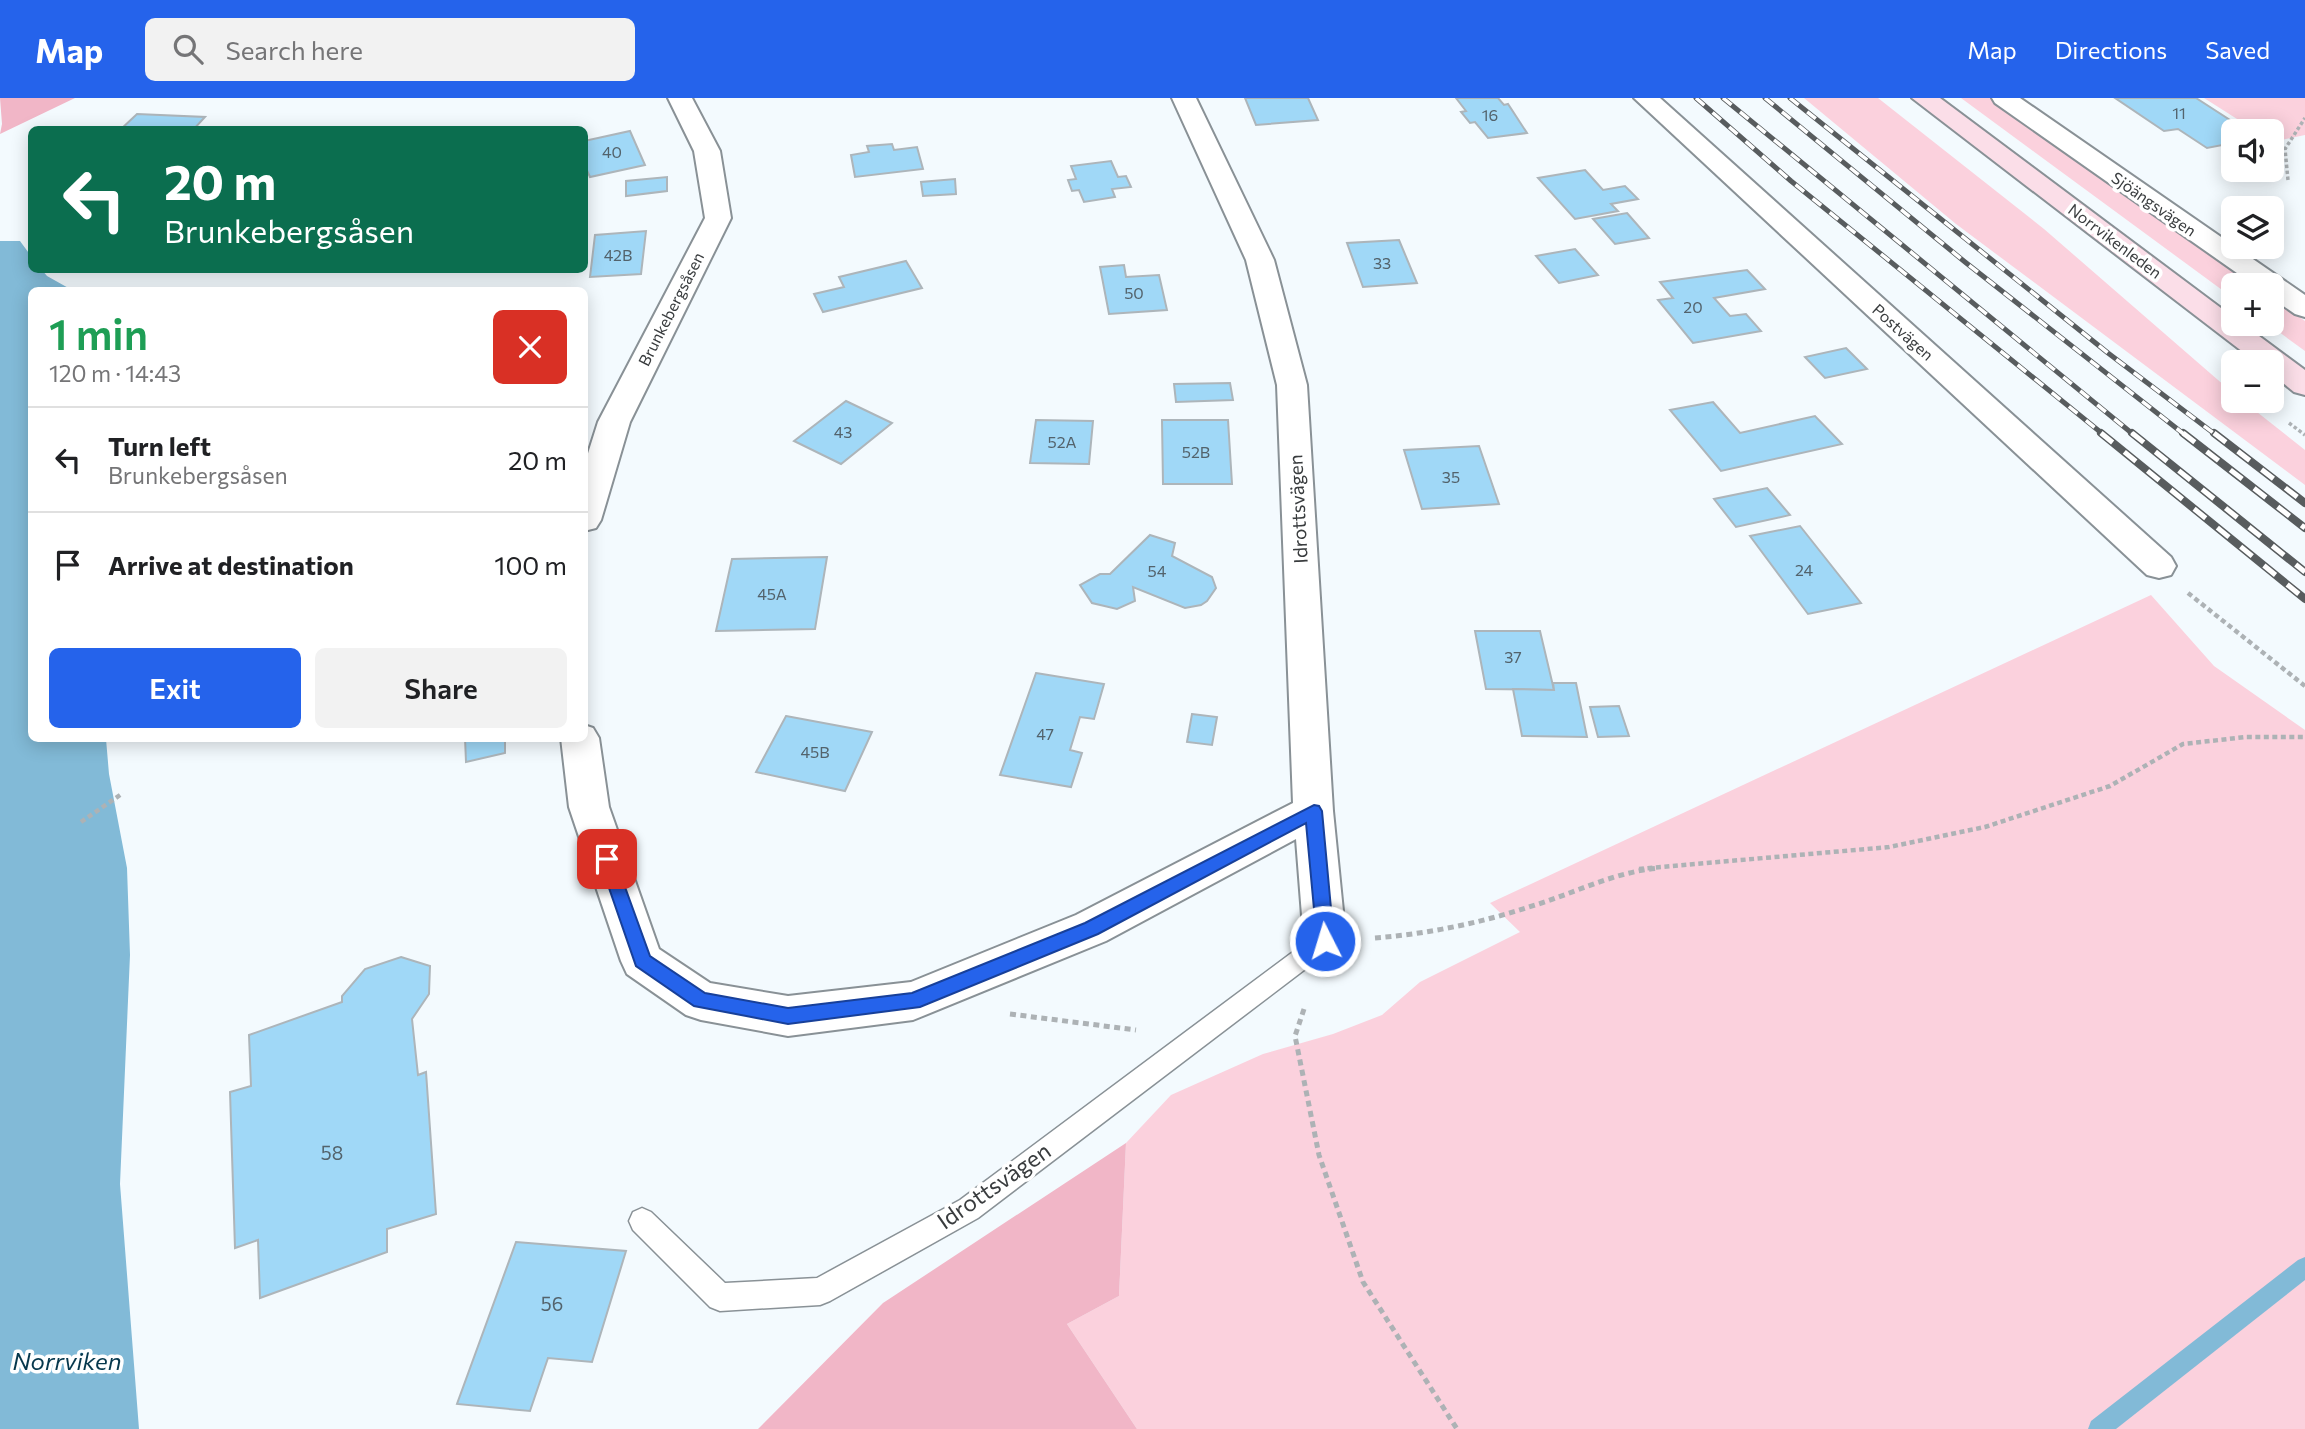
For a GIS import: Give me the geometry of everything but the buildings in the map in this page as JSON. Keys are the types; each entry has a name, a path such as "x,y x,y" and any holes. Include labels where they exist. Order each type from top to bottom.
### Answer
{"main road":[{"name":"Norrvikenleden","path":"1924,98 2305,385"}],"street":[{"name":"Brunkebergsåsen","path":"588,507 614,422 718,218 707,151 680,98"},
{"name":"Idrottsvägen","path":"1184,98 1260,260 1292,385 1314,811 1325,941"},
{"name":"Postvägen","path":"1646,98 2159,566"},
{"name":"Sjöängsvägen","path":"2004,98 2305,308"},
{"path":"581,742 589,807 642,961 701,1001 788,1016 913,1001 1091,928 1314,811"}],"lane":[{"name":"Idrottsvägen","path":"642,1221 720,1297 820,1291 970,1209 1325,941"}],"path":[{"path":"2288,180 2285,149 2305,118"},
{"path":"2159,566 2204,608 2305,686"},
{"path":"1457,1429 1363,1282 1319,1155 1295,1036 1325,941 1422,934 1528,908 1633,870 1889,847 1985,827 2110,786 2183,744 2246,737 2305,737"},
{"path":"81,822 123,793"},
{"path":"1007,1013 1196,1038"}],"shaded area":[{"path":"0,98 75,98 0,134"},
{"path":"1804,98 1878,98 2044,229 2221,383 2221,413 2258,413 2305,450 2305,485 1956,224"},
{"path":"1961,98 1997,98 2238,273 2221,273 2221,289"},
{"path":"2204,98 2305,98 2305,135 2284,139 2284,119 2237,119"},
{"path":"2284,306 2305,321 2305,351 2284,336"},
{"path":"2151,595 2214,666 2305,730 2305,1429 1137,1429 1067,1324 1119,1296 1126,1143 1171,1095 1263,1054 1333,1034 1382,1015 1420,982 1520,932 1490,903"},
{"path":"1126,1143 1119,1296 1067,1324 1137,1429 758,1429 883,1303"}],"water":[{"name":"Norrviken","path":"0,241 20,241 28,252 28,273 44,273 67,287 28,287 28,742 106,742 109,774 127,868 130,955 120,1184 139,1429 0,1429"}],"waterway":[{"path":"2099,1429 2305,1267"}],"railway":[{"path":"1696,98 1791,181 2104,435"},
{"path":"1723,98 2134,435"},
{"path":"1765,98 1965,262 2185,435"},
{"path":"1790,98 2108,353 2216,435"},
{"path":"2101,433 2305,599"},
{"path":"2132,433 2305,572"},
{"path":"2183,433 2305,528"},
{"path":"2214,433 2305,503"}],"route":[{"path":"607,859 642,961 701,1001 788,1016 913,1001 1091,928 1314,811 1325,941"}]}
